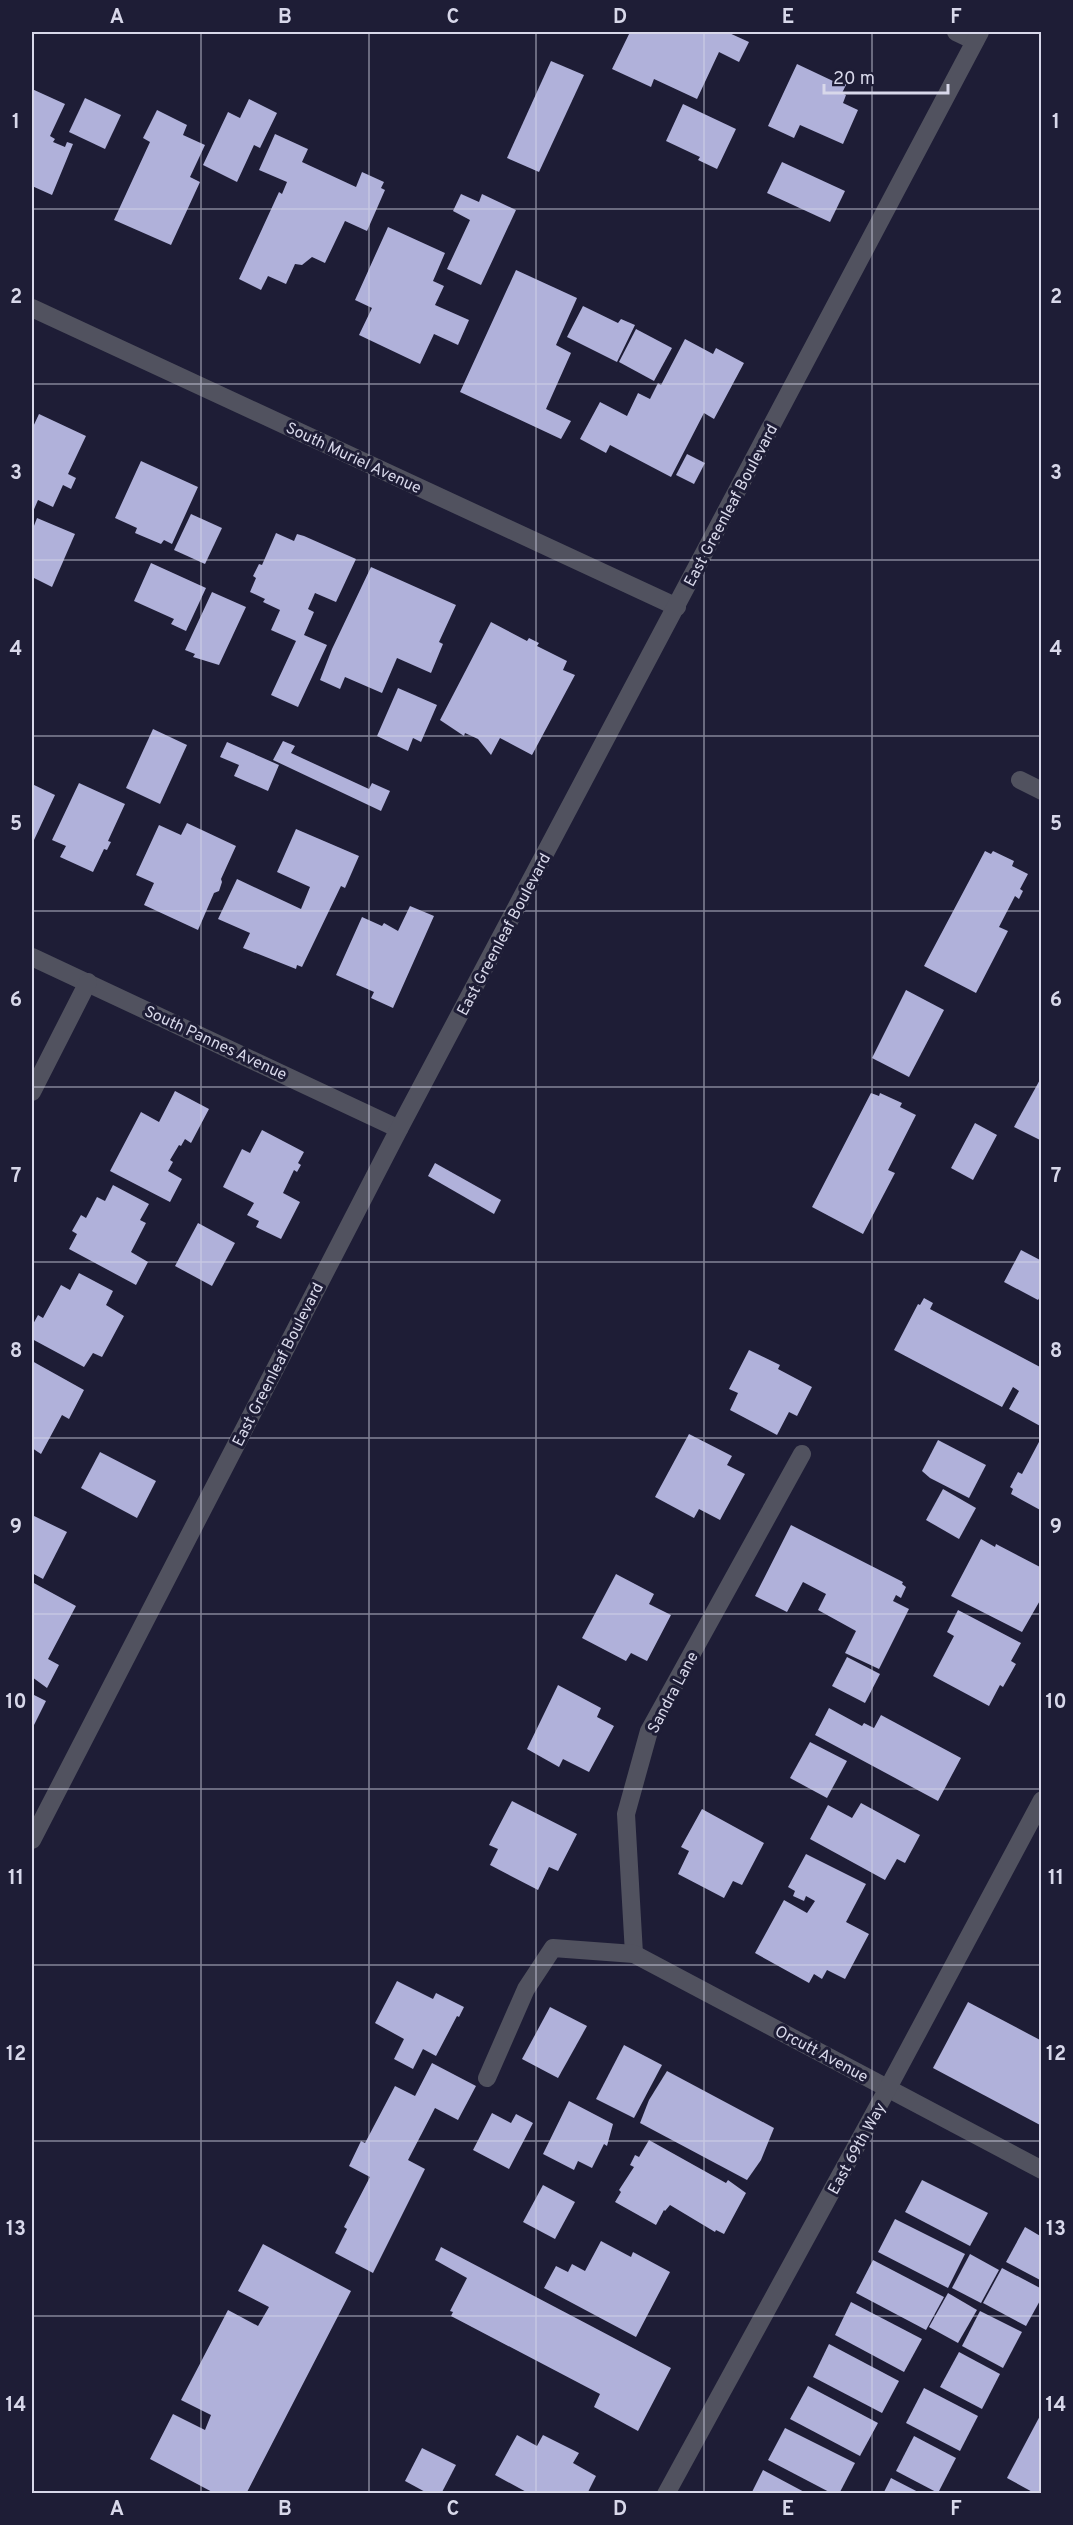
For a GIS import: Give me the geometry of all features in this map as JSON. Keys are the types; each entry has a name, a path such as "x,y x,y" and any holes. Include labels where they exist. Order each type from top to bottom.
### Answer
{"street":[{"path":"956,32 978,36"},
{"name":"East Greenleaf Boulevard","path":"32,1840 399,1129 978,36"},
{"name":"South Muriel Avenue","path":"32,308 677,607"},
{"path":"1020,780 1041,790"},
{"name":"South Pannes Avenue","path":"32,957 399,1129"},
{"path":"32,1092 88,982"},
{"name":"Sandra Lane","path":"634,1953 626,1814 649,1731 801,1454"},
{"name":"East 69th Way","path":"666,2493 888,2088 1041,1800"},
{"path":"487,2078 526,1989 553,1948 634,1953"},
{"name":"Orcutt Avenue","path":"634,1953 1041,2170"}],"building":[{"path":"630,32 727,32 749,42 739,62 719,52 697,99 654,79 651,87 612,69"},
{"path":"551,61 584,75 539,172 507,158"},
{"path":"797,64 833,81 835,78 847,83 842,93 846,95 843,103 858,110 843,144 800,125 794,138 768,126"},
{"path":"32,89 65,104 50,136 55,139 53,142 65,147 67,142 73,144 52,195 32,186"},
{"path":"85,98 121,115 105,149 69,132"},
{"path":"249,99 277,113 260,148 254,145 237,182 203,165 228,112 240,118"},
{"path":"683,104 736,129 717,169 698,160 700,157 666,141"},
{"path":"157,110 187,125 183,135 205,145 190,177 200,182 171,245 114,220 150,142 143,138"},
{"path":"275,134 308,149 302,162 356,187 362,172 384,182 381,188 385,190 367,231 345,221 325,263 312,257 302,265 295,264 286,284 268,276 261,290 239,279 279,192 282,194 287,182 259,170"},
{"path":"782,162 845,191 830,222 767,193"},
{"path":"461,194 479,202 482,194 516,210 481,285 447,269 470,220 453,211"},
{"path":"388,227 445,253 433,281 444,286 435,305 469,320 458,345 434,334 420,364 359,335 372,308 355,300"},
{"path":"516,270 577,298 556,345 571,353 546,409 571,421 561,439 460,392"},
{"path":"583,306 618,323 621,319 635,325 617,362 567,337"},
{"path":"636,329 672,348 654,381 619,362"},
{"path":"685,339 713,354 716,348 744,363 714,419 704,413 671,477 610,445 606,453 580,439 600,402 627,416 638,393 650,399 658,383 661,385"},
{"path":"39,414 86,436 68,474 76,478 71,489 63,485 53,507 38,500 32,514 32,429"},
{"path":"687,454 705,463 694,484 676,475"},
{"path":"141,461 198,487 172,544 164,540 161,544 135,533 137,528 115,518"},
{"path":"191,514 222,528 205,564 174,550"},
{"path":"37,518 75,534 52,587 32,577 32,531"},
{"path":"276,533 294,541 297,534 304,536 356,559 336,602 315,593 308,609 314,612 304,635 327,645 298,707 271,695 296,641 271,630 280,610 263,602 265,599 250,592 256,578 253,576 259,564 262,565"},
{"path":"151,563 206,588 186,631 171,624 174,619 134,601"},
{"path":"371,567 456,605 439,642 443,644 431,673 397,658 382,693 345,677 340,689 320,680 332,649"},
{"path":"212,592 246,607 219,665 193,657 195,654 185,650"},
{"path":"491,622 527,641 529,638 539,643 537,646 567,661 563,670 575,675 532,755 500,738 491,755 478,739 465,733 464,736 440,720"},
{"path":"398,688 437,705 421,742 413,738 408,751 377,736"},
{"path":"153,729 187,745 160,804 126,788"},
{"path":"283,741 295,746 291,753 369,789 372,783 390,791 381,811 273,760"},
{"path":"227,742 279,765 268,791 234,776 239,765 220,757"},
{"path":"79,783 125,804 108,841 111,842 107,850 104,849 93,872 60,857 66,846 52,840"},
{"path":"32,784 55,795 34,840 32,838"},
{"path":"187,823 236,846 221,879 219,891 214,893 198,930 144,905 154,883 136,875 159,825 181,835"},
{"path":"296,829 359,856 345,888 341,886 302,967 297,965 296,969 243,948 250,933 218,919 237,879 301,909 310,887 277,872"},
{"path":"985,851 991,854 993,851 1014,861 1012,866 1028,874 1020,889 1023,891 1019,899 1015,896 999,927 1008,931 976,993 924,966"},
{"path":"410,906 434,916 393,1008 371,998 374,992 336,975 362,917 382,926 384,923 398,931"},
{"path":"906,990 944,1010 909,1077 872,1058"},
{"path":"1042,1076 1042,1141 1014,1127"},
{"path":"175,1091 209,1109 191,1143 185,1139 170,1160 173,1162 168,1171 182,1179 170,1202 110,1171 141,1112 159,1122"},
{"path":"871,1093 879,1096 880,1093 902,1103 900,1107 916,1115 888,1170 895,1173 863,1234 812,1207"},
{"path":"975,1123 997,1135 973,1180 951,1168"},
{"path":"262,1130 304,1152 298,1163 301,1165 297,1172 294,1170 283,1193 300,1202 281,1239 256,1227 259,1221 247,1215 254,1203 223,1187 242,1149 250,1153"},
{"path":"435,1163 501,1200 494,1214 428,1176"},
{"path":"113,1185 149,1204 140,1220 146,1223 131,1252 148,1262 136,1285 69,1249 77,1234 72,1231 81,1215 86,1218 97,1197 105,1201"},
{"path":"198,1223 235,1243 212,1286 175,1266"},
{"path":"1021,1250 1042,1261 1042,1294 1038,1300 1004,1282"},
{"path":"79,1273 113,1291 106,1305 124,1316 102,1357 93,1353 84,1367 32,1339 32,1326 38,1315 43,1318 61,1285 70,1290"},
{"path":"924,1298 933,1303 930,1309 1042,1368 1042,1427 1009,1409 1019,1391 1013,1387 1002,1407 894,1350 918,1304 920,1305"},
{"path":"749,1350 780,1365 778,1369 812,1387 797,1416 789,1412 777,1435 730,1410 738,1393 729,1389"},
{"path":"32,1361 84,1390 69,1419 62,1415 41,1454 32,1448"},
{"path":"689,1434 732,1456 727,1465 745,1474 720,1520 699,1509 694,1518 655,1497"},
{"path":"938,1440 986,1465 969,1498 930,1478 922,1471"},
{"path":"1040,1440 1042,1441 1042,1511 1011,1494 1013,1489 1010,1487 1018,1472 1022,1474"},
{"path":"100,1452 156,1481 137,1518 81,1488"},
{"path":"943,1489 976,1508 959,1539 926,1520"},
{"path":"32,1515 67,1532 43,1579 32,1573"},
{"path":"791,1525 903,1582 902,1584 906,1587 901,1598 896,1595 893,1601 909,1609 879,1669 845,1653 856,1631 818,1610 826,1594 803,1582 787,1612 755,1596"},
{"path":"981,1539 995,1547 996,1544 1042,1568 1042,1597 1022,1632 951,1596"},
{"path":"616,1574 654,1594 649,1604 671,1615 647,1661 631,1653 626,1661 582,1638"},
{"path":"32,1582 76,1606 48,1659 59,1665 47,1688 32,1677"},
{"path":"958,1610 1021,1643 1011,1661 1016,1664 1003,1687 1000,1685 989,1706 933,1676 954,1636 947,1632"},
{"path":"847,1657 880,1674 865,1703 832,1686"},
{"path":"558,1685 601,1708 597,1717 614,1726 589,1772 563,1759 559,1767 527,1749"},
{"path":"32,1694 46,1701 32,1729"},
{"path":"829,1708 862,1726 864,1723 874,1728 881,1715 961,1758 938,1801 815,1735"},
{"path":"810,1742 847,1761 827,1798 790,1778"},
{"path":"512,1801 577,1834 558,1871 549,1867 538,1890 490,1865 498,1849 489,1845"},
{"path":"861,1803 920,1835 905,1863 897,1859 885,1880 810,1839 828,1805 852,1818"},
{"path":"702,1809 764,1843 742,1885 733,1881 724,1898 678,1874 689,1851 681,1847"},
{"path":"806,1854 866,1884 846,1922 869,1934 845,1979 827,1970 822,1979 814,1974 809,1983 755,1953 784,1900 807,1913 815,1901 806,1896 804,1901 793,1896 795,1891 788,1887"},
{"path":"397,1981 433,1999 436,1993 464,2007 436,2056 423,2049 413,2069 394,2059 404,2039 375,2023"},
{"path":"968,2002 1042,2041 1042,2126 933,2068"},
{"path":"550,2007 587,2026 558,2078 522,2059"},
{"path":"624,2045 662,2065 634,2118 596,2099"},
{"path":"432,2063 476,2086 458,2120 435,2108 408,2160 425,2169 373,2273 335,2253 347,2229 344,2227 370,2177 349,2166 361,2141 365,2143 395,2086 415,2096"},
{"path":"667,2071 774,2128 761,2160 747,2180 640,2123 649,2100"},
{"path":"569,2101 613,2124 607,2146 604,2144 592,2168 578,2161 574,2170 543,2154"},
{"path":"492,2113 511,2123 516,2114 533,2123 509,2169 473,2150"},
{"path":"649,2140 726,2183 728,2180 746,2193 724,2234 716,2230 715,2232 670,2205 664,2210 656,2225 615,2202 621,2192 619,2190 634,2167 630,2165 635,2155 639,2157"},
{"path":"922,2180 988,2213 970,2246 905,2212"},
{"path":"543,2185 575,2202 555,2239 523,2222"},
{"path":"895,2219 965,2254 948,2288 878,2252"},
{"path":"1025,2227 1042,2237 1042,2281 1006,2262"},
{"path":"601,2241 631,2257 633,2252 670,2272 636,2337 544,2288 556,2266 568,2272 572,2264 585,2271"},
{"path":"263,2244 351,2291 246,2494 216,2494 150,2459 173,2414 205,2430 211,2415 181,2400 228,2310 258,2326 269,2307 238,2291"},
{"path":"441,2247 671,2368 638,2431 594,2407 600,2394 451,2316 453,2312 450,2311 467,2278 435,2260"},
{"path":"970,2254 999,2270 981,2303 952,2288"},
{"path":"873,2260 944,2297 926,2330 856,2293"},
{"path":"1002,2268 1042,2289 1042,2297 1026,2326 983,2303"},
{"path":"948,2293 977,2310 958,2343 929,2327"},
{"path":"851,2302 922,2339 904,2372 835,2335"},
{"path":"980,2311 1022,2332 1003,2368 962,2346"},
{"path":"829,2344 899,2381 882,2413 813,2377"},
{"path":"959,2352 1000,2374 982,2409 940,2387"},
{"path":"808,2386 878,2423 860,2456 790,2419"},
{"path":"924,2388 978,2416 960,2451 906,2423"},
{"path":"1042,2412 1042,2494 1036,2494 1007,2478"},
{"path":"785,2428 855,2463 839,2494 833,2494 768,2460"},
{"path":"517,2435 537,2446 543,2435 579,2453 573,2463 596,2476 587,2494 530,2494 495,2475"},
{"path":"914,2436 956,2458 938,2493 896,2471"},
{"path":"422,2448 456,2465 441,2494 429,2494 405,2481"},
{"path":"763,2470 808,2494 751,2494"},
{"path":"891,2478 922,2494 883,2494"}]}
